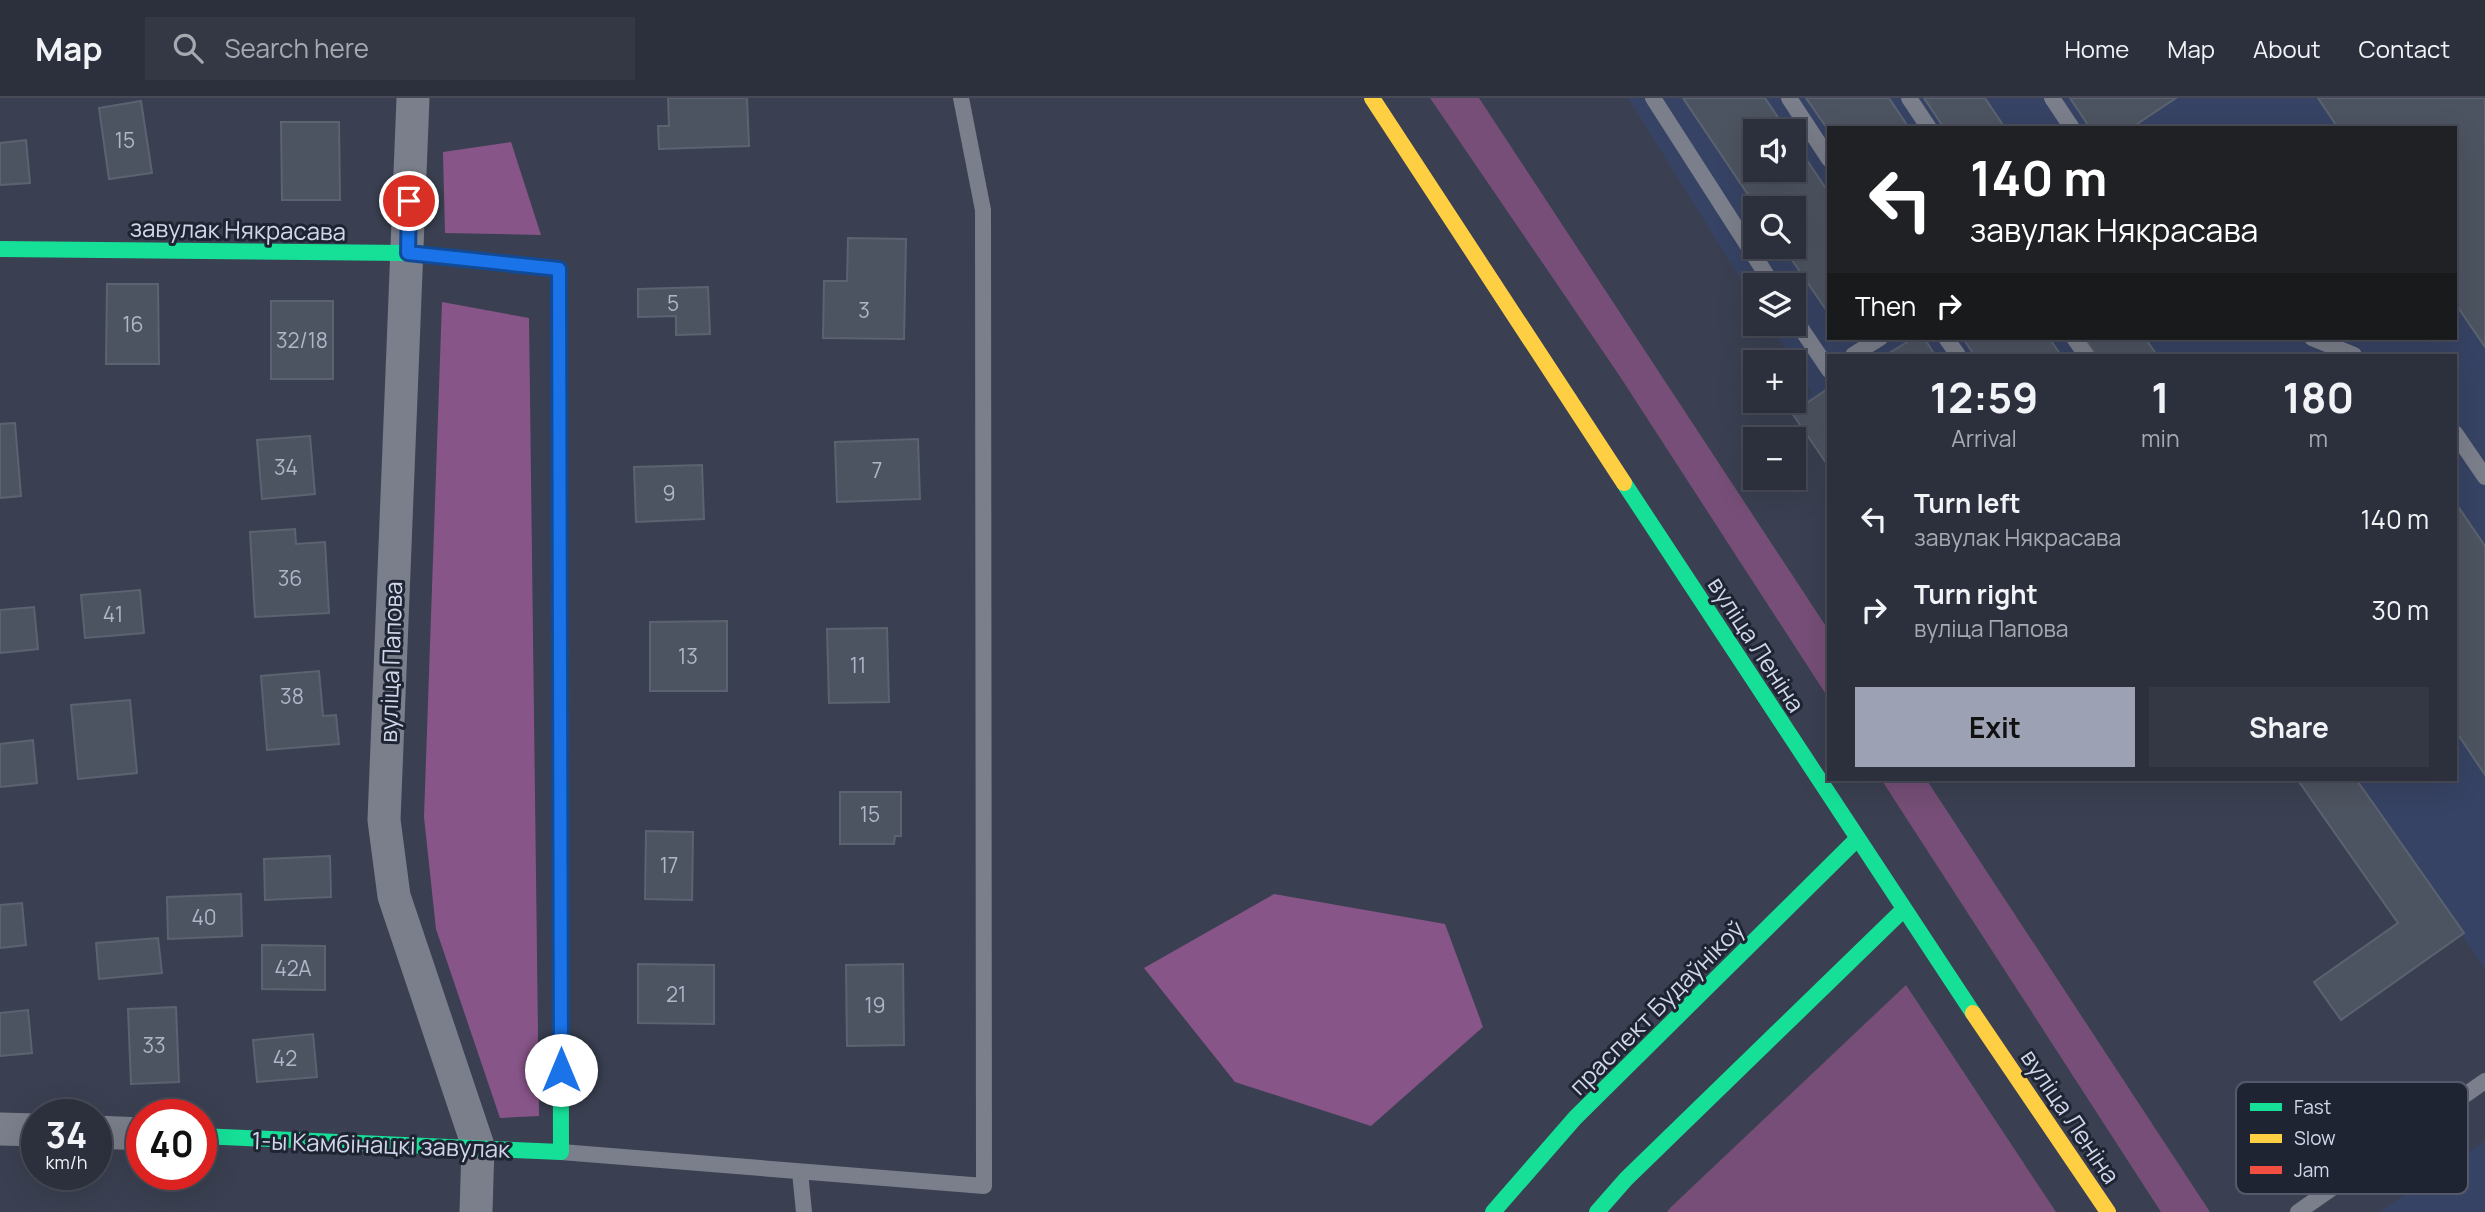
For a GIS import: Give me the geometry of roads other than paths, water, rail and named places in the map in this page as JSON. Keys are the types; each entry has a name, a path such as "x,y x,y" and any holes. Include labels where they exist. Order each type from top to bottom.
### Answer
{"main road":[{"name":"вуліца Леніна","path":"1372,98 1903,910 2108,1212"},
{"name":"завулак Някрасава","path":"0,249 408,253 559,269 561,1153"},
{"name":"праспект Будаўнікоў","path":"1493,1212 1575,1118 1857,839"},
{"path":"1598,1212 1626,1179 1903,910"},
{"name":"1-ы Камбінацкі завулак","path":"217,1137 478,1146 561,1153"}],"street":[{"name":"вуліца Папова","path":"413,98 384,820 394,896 478,1146 476,1212"},
{"path":"0,1129 21,1130"}],"lane":[{"path":"561,1153 985,1186 983,210 961,98"},
{"path":"1653,98 1765,273"},
{"path":"1789,98 1827,156"},
{"path":"1909,98 1928,126"},
{"path":"2052,98 2071,126"},
{"path":"1805,336 1827,370"},
{"path":"1855,354 1877,340"},
{"path":"2317,340 2352,354"},
{"path":"2457,436 2485,477"},
{"path":"2468,1093 2485,1081"},
{"path":"800,1172 804,1212"},
{"path":"2298,1212 2324,1194"}]}
